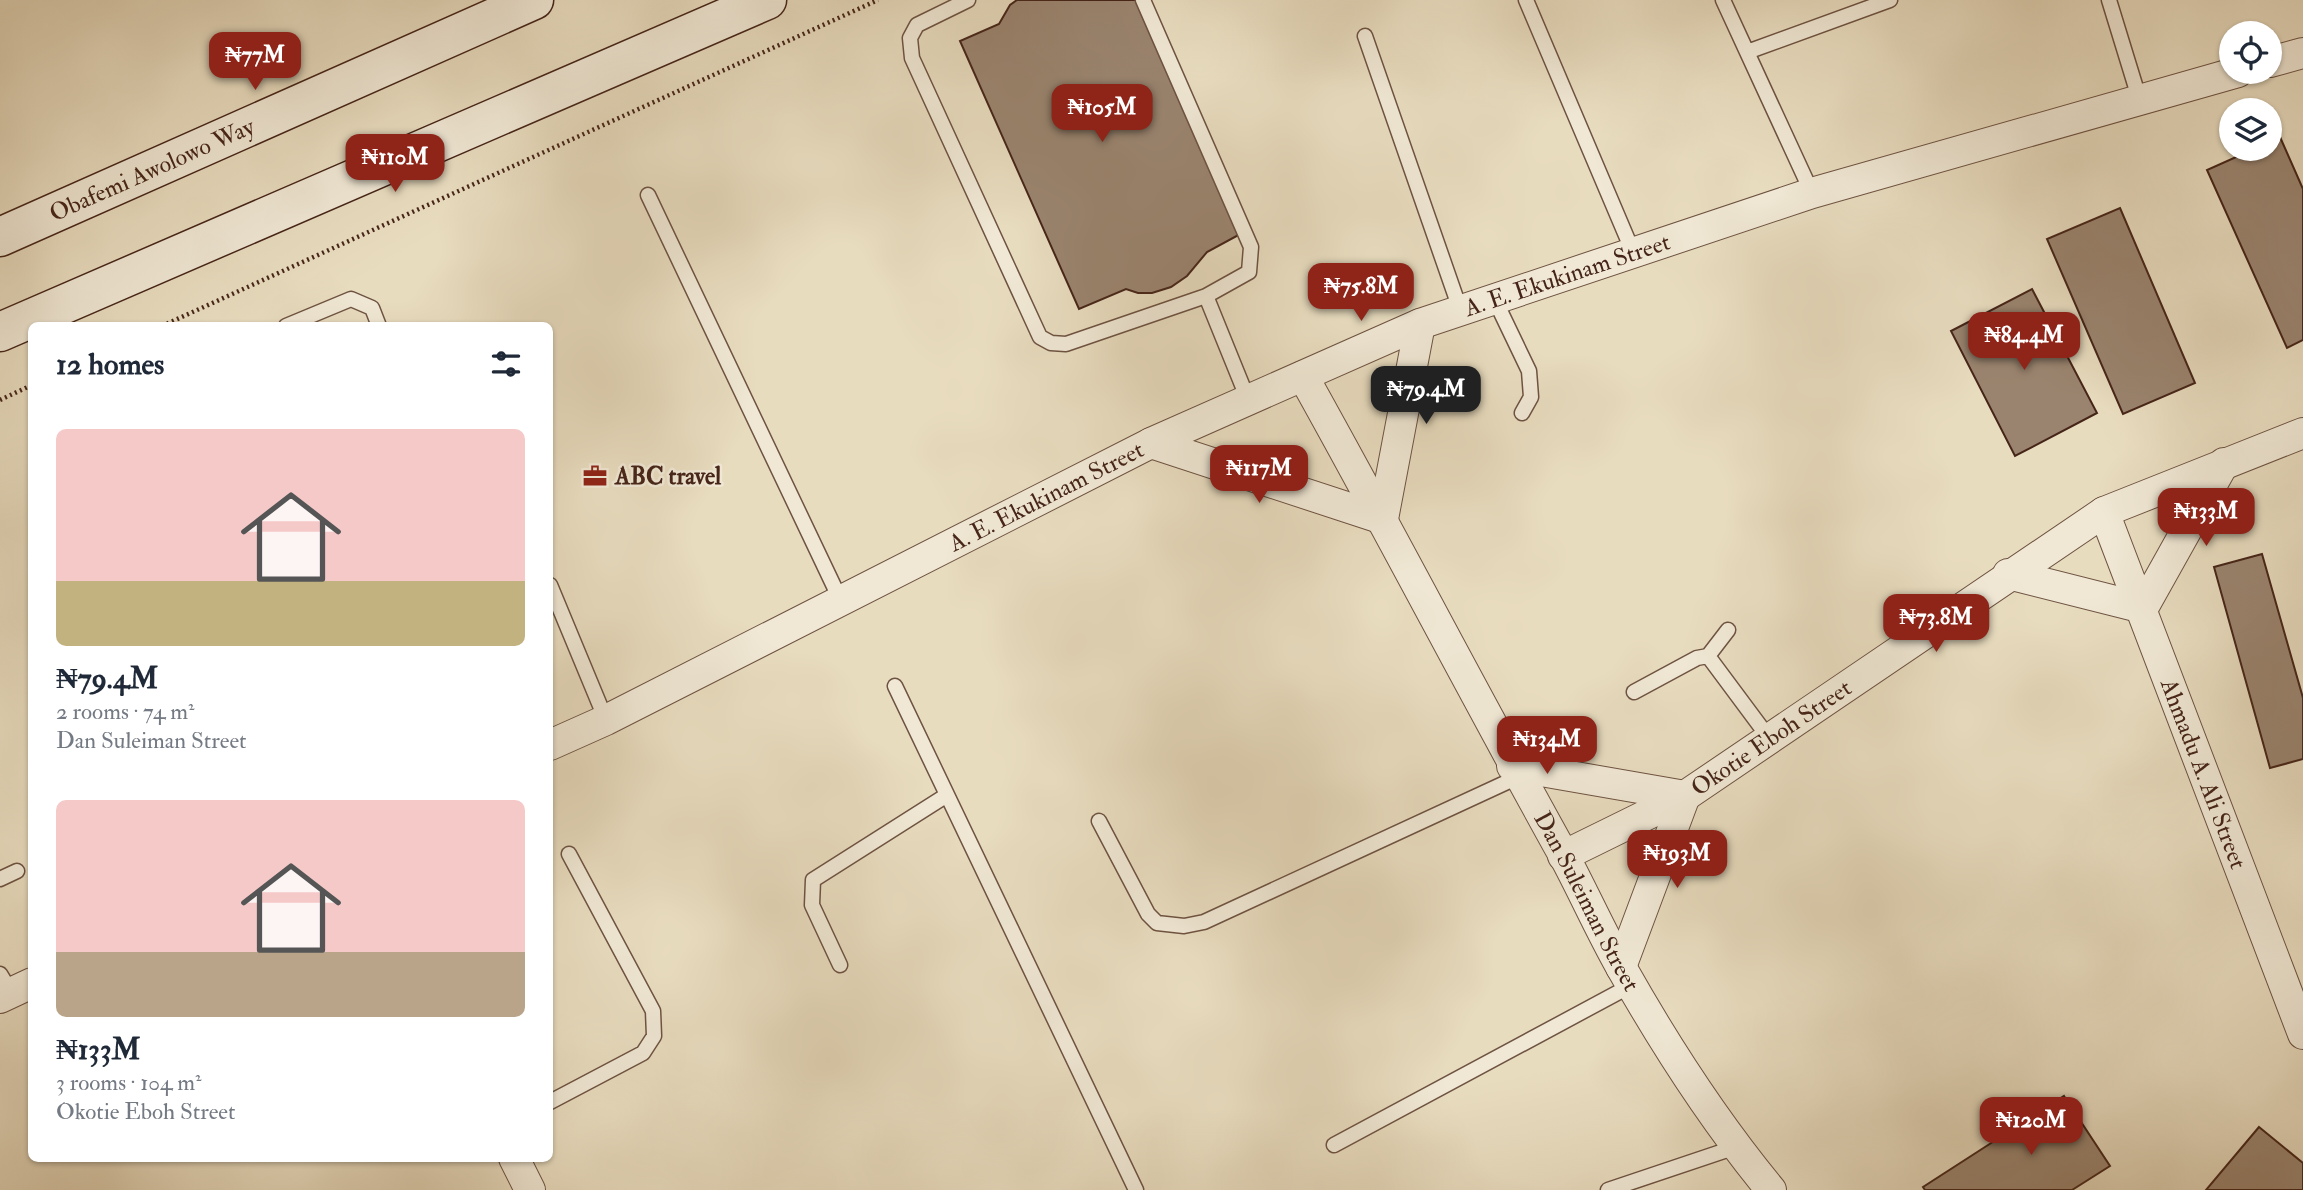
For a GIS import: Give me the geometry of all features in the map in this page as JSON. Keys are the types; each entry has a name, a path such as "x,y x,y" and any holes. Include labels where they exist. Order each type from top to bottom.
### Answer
{"main road":[{"name":"Obafemi Awolowo Way","path":"0,237 534,0"},
{"path":"0,332 767,0"}],"street":[{"path":"2282,58 2303,52"},
{"name":"A. E. Ekukinam Street","path":"553,744 606,720 840,598 1151,443 1249,402 1420,324 1812,193 2219,78"},
{"path":"1151,443 1383,519 1420,324"},
{"name":"Dan Suleiman Street","path":"1303,376 1383,519 1626,976 1688,1078 1735,1147 1772,1190"},
{"name":"Okotie Eboh Street","path":"1563,856 1685,796 2008,574 2104,512 2303,433"},
{"path":"2008,574 2143,608 2224,463"},
{"name":"Ahmadu A. Ali Street","path":"2104,512 2143,608 2303,1034"},
{"path":"1515,771 1685,796 1626,976"},
{"path":"516,1162 530,1190"}],"lane":[{"path":"968,0 917,26 910,37 912,58 1040,337 1051,343 1066,344 1206,296 1249,272 1251,247 1143,0"},
{"path":"1526,0 1633,252"},
{"path":"1723,0 1812,193"},
{"path":"1747,52 1890,0"},
{"path":"2109,0 2140,101"},
{"path":"1364,36 1460,309"},
{"path":"648,195 840,598"},
{"path":"1206,296 1249,402"},
{"path":"1494,298 1529,370 1531,397 1522,414"},
{"path":"296,322 351,299 372,308 377,322"},
{"path":"553,592 606,720"},
{"path":"1634,692 1697,658 1708,656 1728,630"},
{"path":"1708,656 1769,738"},
{"path":"895,686 1136,1190"},
{"path":"1099,821 1149,914 1157,923 1184,926 1204,922 1515,771"},
{"path":"840,965 812,905 810,892 813,880 947,795"},
{"path":"553,1100 643,1053 654,1036 653,1011 569,854"},
{"path":"0,879 17,872"},
{"path":"1334,1145 1626,976"},
{"path":"1608,1190 1735,1147"}],"path":[{"path":"171,322 878,0"},
{"path":"0,400 28,387"}],"building":[{"path":"1017,0 1138,0 1244,232 1207,252 1187,276 1171,287 1152,293 1138,293 1126,289 1079,309 960,41 999,24 1010,5"},
{"path":"2282,142 2303,189 2303,340 2287,348 2207,170 2227,161 2282,161"},
{"path":"2120,208 2195,383 2123,414 2047,239"},
{"path":"2032,289 2097,413 2015,456 1951,331"},
{"path":"2262,554 2303,698 2303,759 2270,768 2214,567"},
{"path":"2064,1096 2110,1166 2072,1190 1925,1190 1923,1187"},
{"path":"2259,1127 2303,1163 2303,1190 2206,1190"}],"place":[{"name":"ABC travel","path":"595,476"}]}
